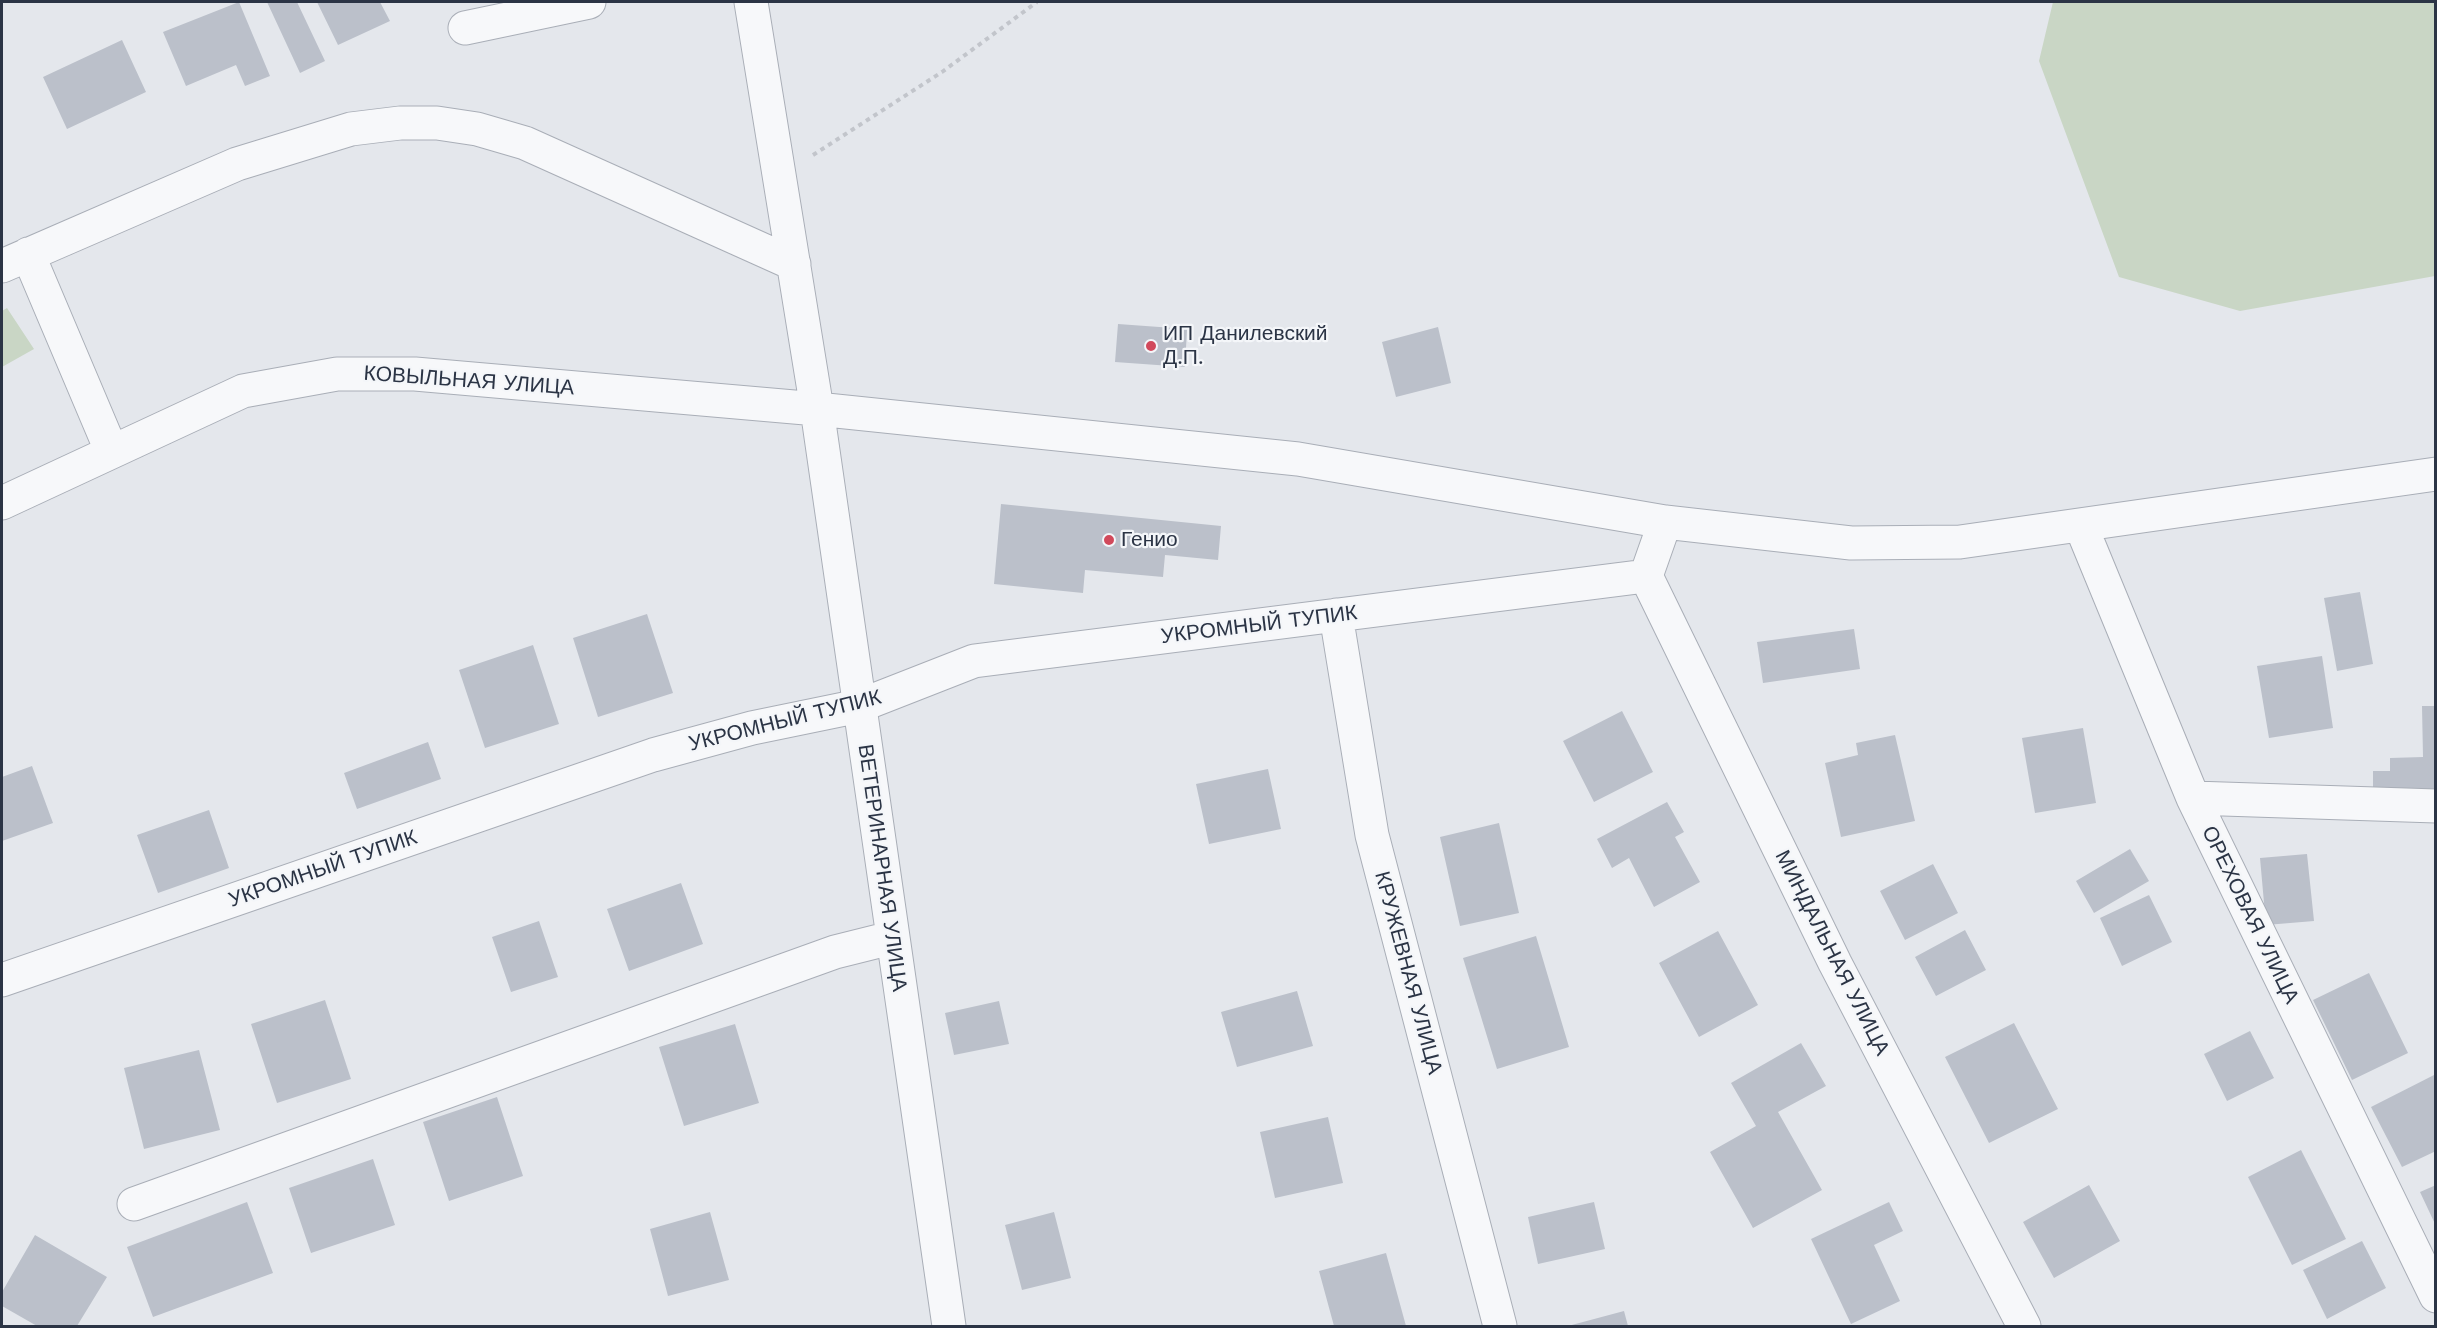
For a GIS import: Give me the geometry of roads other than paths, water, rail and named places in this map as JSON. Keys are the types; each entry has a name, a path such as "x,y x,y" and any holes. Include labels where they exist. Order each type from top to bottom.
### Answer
{"street":[{"path":"465,28 589,2"},
{"name":"ВЕТЕРИНАРНАЯ УЛИЦА","path":"751,2 817,409 891,938 949,1326"},
{"path":"111,450 15,260 237,164 351,129 400,123 437,123 477,129 525,143 794,264"},
{"name":"КОВЫЛЬНАЯ УЛИЦА","path":"2,503 111,450 243,391 337,374 415,374 817,409 1298,459 1665,522 1851,543 1960,542 2436,474"},
{"path":"1646,576 1665,522"},
{"name":"ОРЕХОВАЯ УЛИЦА","path":"2081,526 2193,798 2436,1296"},
{"name":"УКРОМНЫЙ ТУПИК","path":"2,980 653,755 752,728 860,706 974,661 1646,576"},
{"name":"МИНДАЛЬНАЯ УЛИЦА","path":"1646,576 1835,963 2024,1326"},
{"name":"КРУЖЕВНАЯ УЛИЦА","path":"1336,615 1372,835 1500,1326"},
{"path":"2193,798 2436,806"},
{"path":"134,1204 835,952 891,938"}],"place":[{"name":"ИП Данилевский Д.П.","path":"1151,346"},
{"name":"Генио","path":"1109,540"}]}
